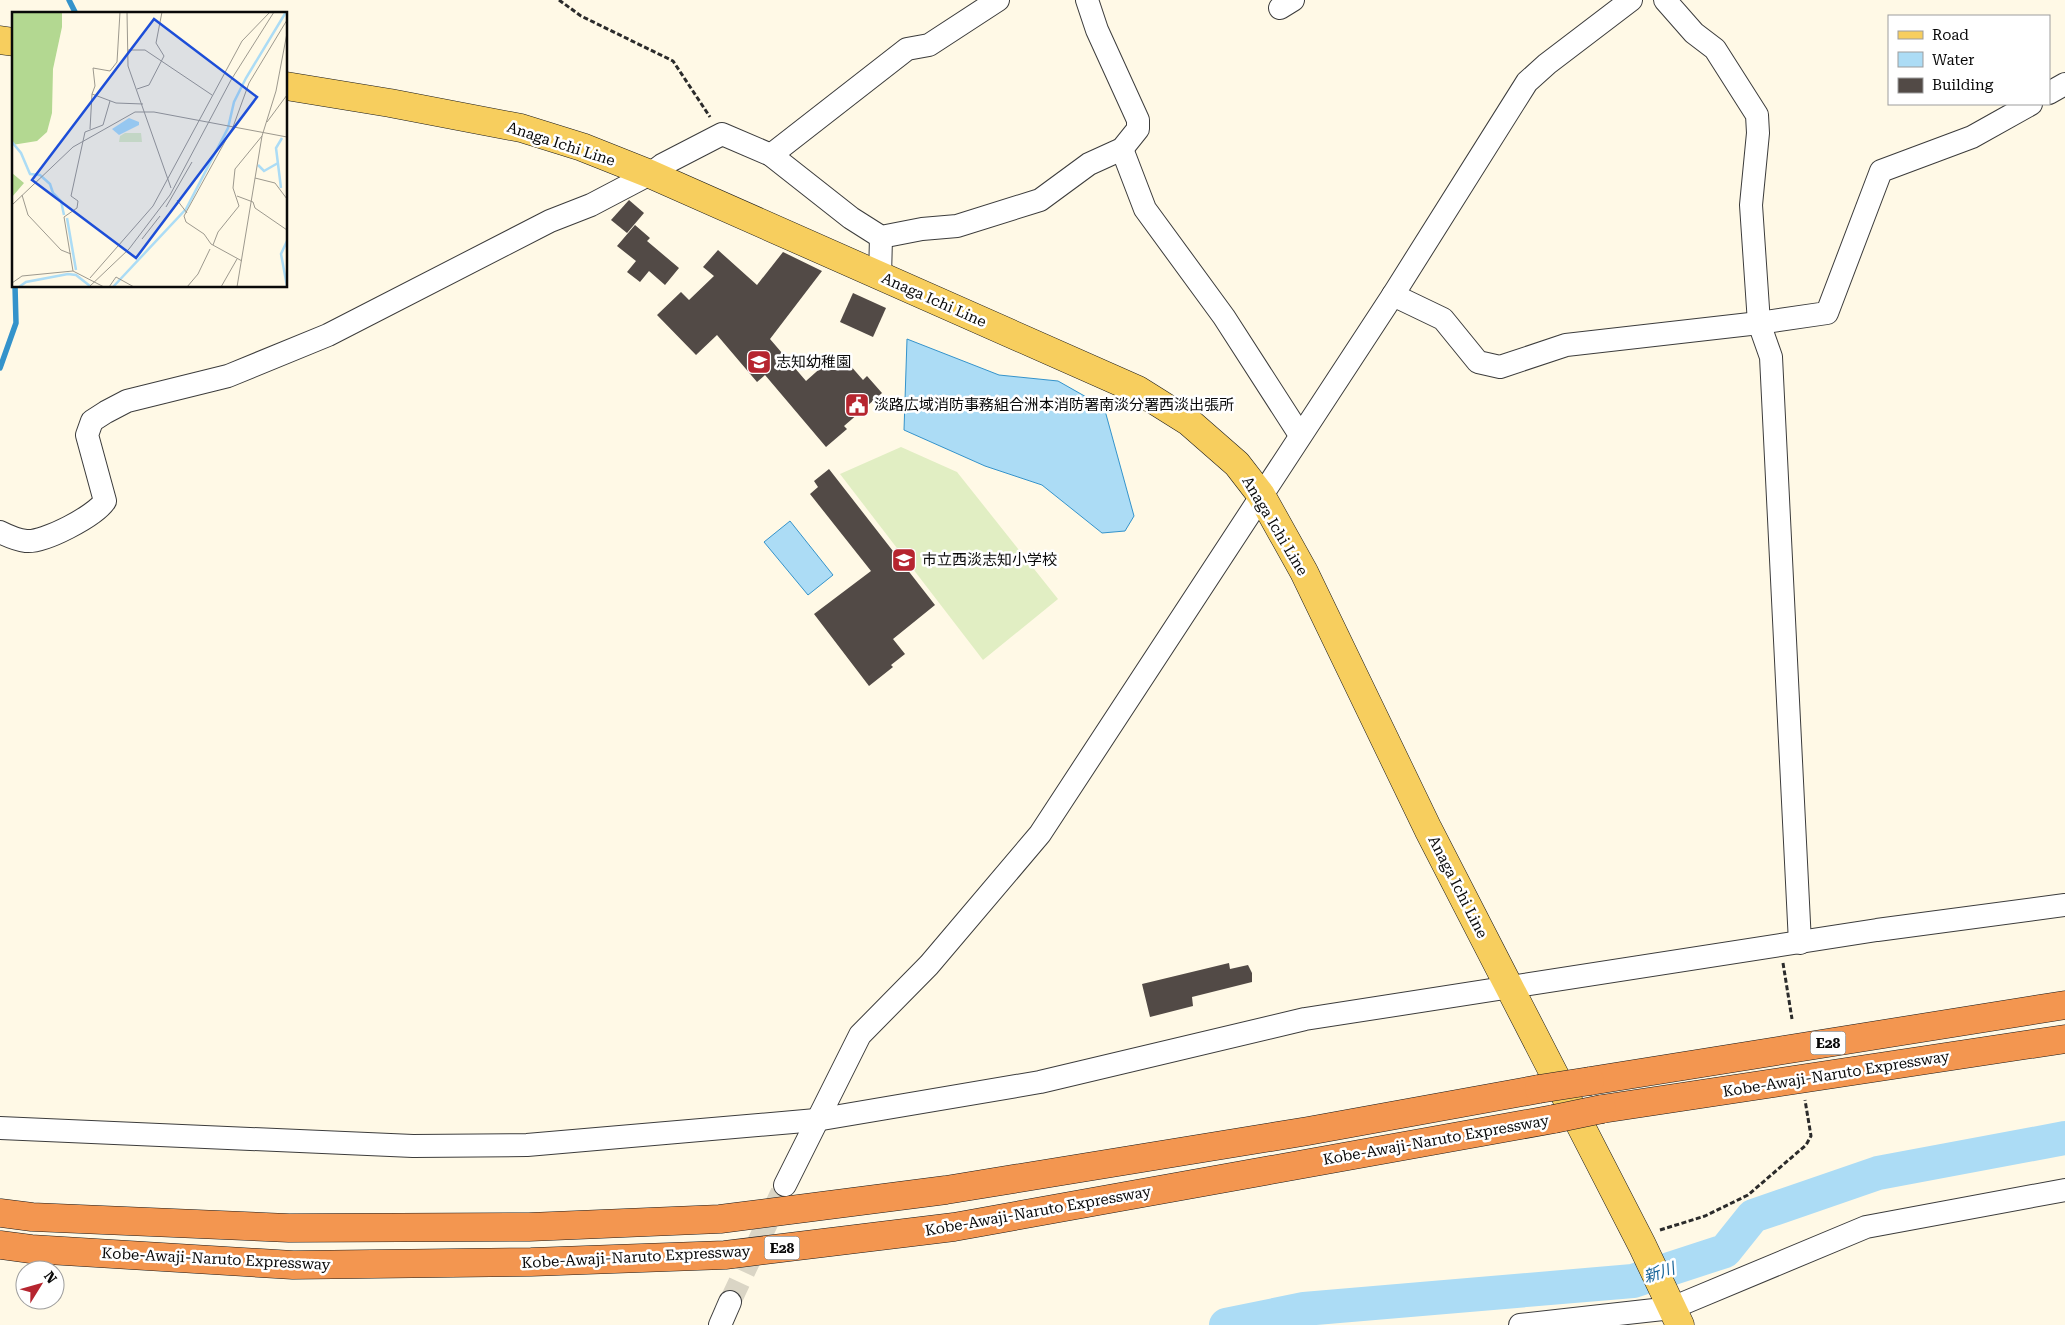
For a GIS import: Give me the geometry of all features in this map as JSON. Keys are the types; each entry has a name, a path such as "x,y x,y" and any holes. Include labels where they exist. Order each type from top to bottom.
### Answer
{"highway":[{"name":"Kobe-Awaji-Naruto Expressway","path":"0,1213 32,1217 289,1228 529,1227 720,1218 946,1190 1308,1131 1538,1089 2065,1005"},
{"name":"Kobe-Awaji-Naruto Expressway","path":"0,1245 31,1249 292,1265 531,1262 725,1255 954,1227 1602,1109 2065,1039"}],"main road":[{"name":"Anaga Ichi Line","path":"288,86 522,128 582,147 650,174 1138,390 1189,422 1237,464 1261,495 1304,572 1428,829 1640,1241 1672,1309"}],"street":[{"path":"771,155 907,49 930,44 998,0"},
{"path":"0,532 28,541 42,539 99,510 105,502 87,435 92,421 106,412 127,401 228,376 328,335 550,221 591,205 722,134 771,155 851,218 881,236 922,229 957,226 1040,200 1089,164 1122,149 1138,129 1138,120 1097,30 1087,0"},
{"path":"786,1185 816,1120 860,1035 929,965 1040,834 1393,294 1527,82 1547,64 1631,0"},
{"path":"1665,0 1694,33 1715,50 1756,115 1758,133 1751,205 1759,323 1771,357 1790,944"},
{"path":"2050,92 2065,84"},
{"path":"1393,294 1443,319 1478,362 1500,367 1566,345 1759,323 1827,313 1881,170 1972,137 2029,105"},
{"path":"1122,149 1145,209 1224,317 1300,436"},
{"path":"880,277 881,236"},
{"path":"0,1128 413,1146 527,1144 816,1120 1040,1082 1305,1019 1877,930 2065,905"},
{"path":"1520,1325 1672,1309 1866,1227 2065,1190"},
{"path":"720,1325 730,1302"}],"path":[{"path":"559,0 581,16 673,62 722,134"},
{"path":"1790,944 1792,1019"},
{"path":"1640,1241 1705,1216 1748,1195 1806,1145 1811,1136 1804,1092"}],"green space":[{"path":"901,447 957,472 1058,599 983,660 840,474"}],"water":[{"path":"907,339 999,375 1058,381 1104,407 1134,516 1125,531 1102,533 1042,485 985,466 904,430"},
{"path":"790,521 833,575 808,595 764,542"}],"building":[{"path":"629,200 644,213 627,233 611,220"},
{"path":"635,225 650,238 647,241 679,268 665,285 649,271 640,282 627,272 636,261 617,246"},
{"path":"718,250 757,285 783,252 822,271 770,339 806,381 834,356 844,368 849,364 863,380 867,376 882,393 844,426 847,429 826,447 765,375 757,382 717,335 696,355 657,315 681,292 689,300 714,276 703,267"},
{"path":"853,293 886,308 873,337 840,322"},
{"path":"829,469 935,605 893,639 905,654 891,665 893,667 869,686 814,614 871,571 810,494 818,487 814,481"},
{"path":"1229,963 1230,969 1248,965 1252,973 1252,982 1192,997 1193,1006 1150,1017 1142,984"}],"waterway":[{"path":"69,0 75,12"},
{"path":"0,368 16,323 15,288"},
{"name":"新川","path":"1226,1325 1304,1309 1633,1281 1725,1251 1753,1216 1878,1173 2065,1138"}],"tunnel":[{"path":"730,1302 785,1185"}],"place":[{"name":"志知幼稚園","path":"759,362"},
{"name":"淡路広域消防事務組合洲本消防署南淡分署西淡出張所","path":"857,405"},
{"name":"市立西淡志知小学校","path":"904,560"}]}
